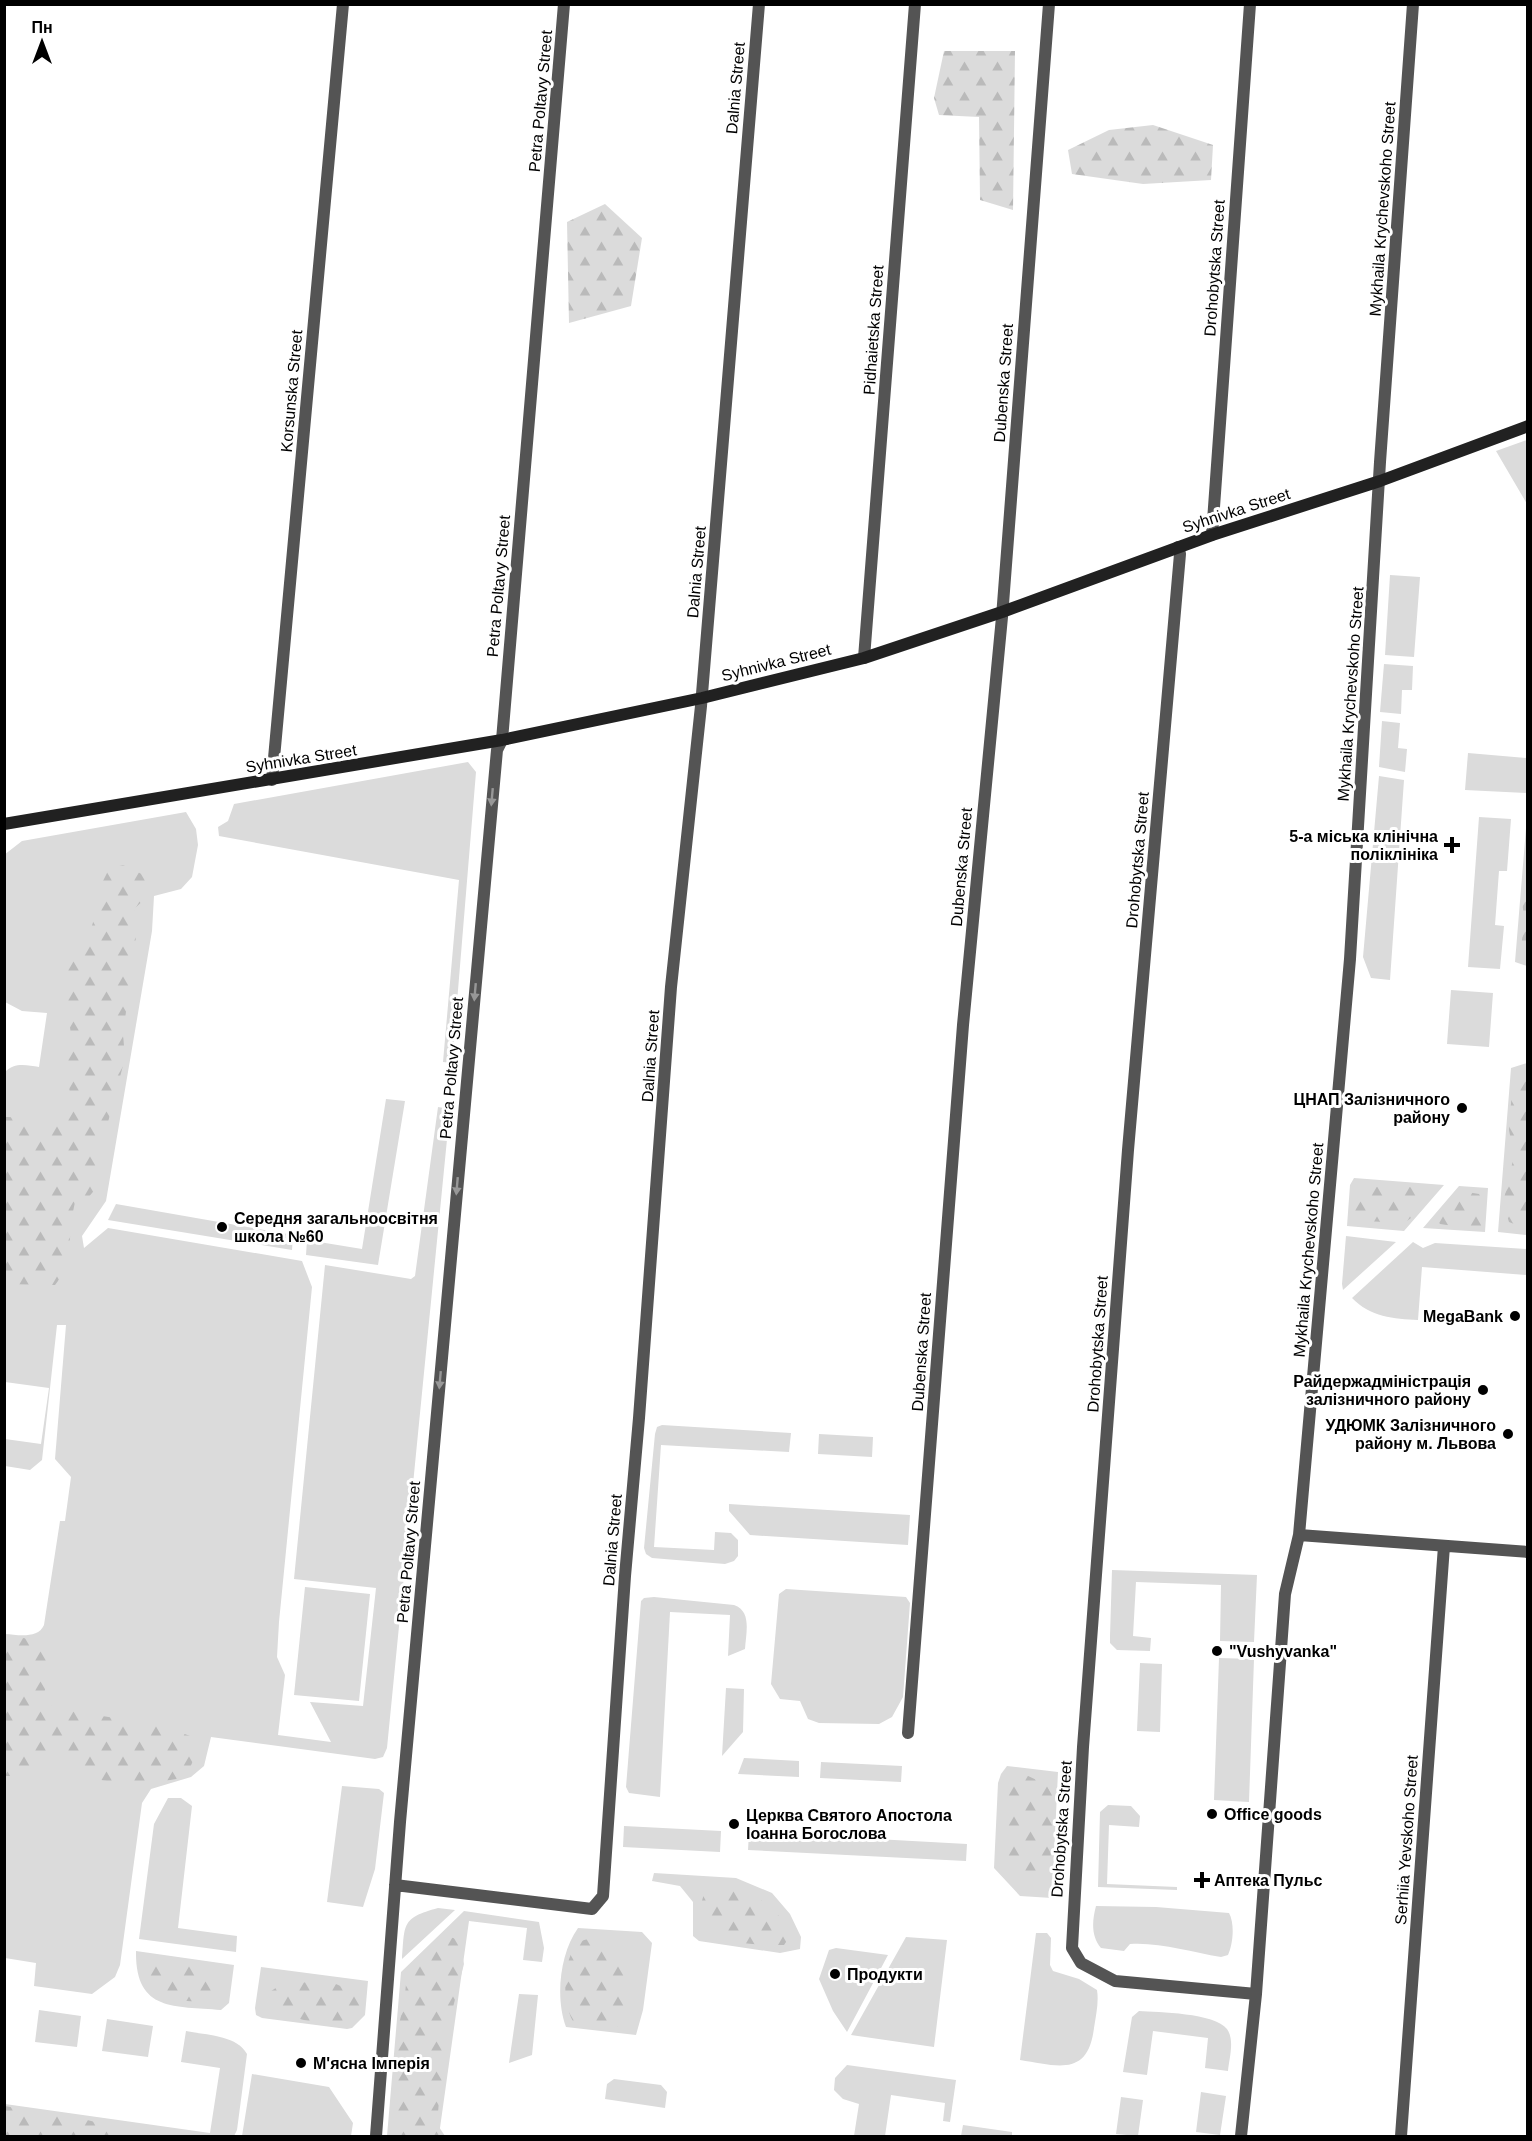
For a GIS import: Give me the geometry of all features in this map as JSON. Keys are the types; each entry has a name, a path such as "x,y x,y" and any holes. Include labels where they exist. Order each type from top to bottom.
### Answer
{"street":[{"name":"Korsunska Street","path":"272,780 342,4"},
{"name":"Petra Poltavy Street","path":"376,2136 395,1885 497,750 502,740 564,4"},
{"name":"Dalnia Street","path":"395,1885 592,1909 603,1896 625,1576 671,987 702,698 759,4"},
{"name":"Pidhaietska Street","path":"864,658 915,4"},
{"name":"Dubenska Street","path":"908,1733 963,1025 1002,612 1049,4"},
{"name":"Drohobytska Street","path":"1212,535 1250,4"},
{"name":"Mykhaila Krychevskoho Street","path":"1241,2136 1256,1994 1285,1594 1299,1535 1350,959 1413,4"},
{"name":"Syhnivka Street","path":"4,824 502,740 702,698 864,658 1002,612 1212,535 1380,481 1527,426"},
{"name":"Drohobytska Street","path":"1178,547 1180,554 1128,1150 1083,1747 1072,1948 1081,1963 1115,1981 1256,1994"},
{"path":"1299,1535 1527,1552"},
{"name":"Serhiia Yevskoho Street","path":"1401,2136 1444,1546"}],"green space":[{"path":"944,51 1015,51 1013,210 980,200 979,117 939,115 934,98"},
{"path":"1153,125 1213,145 1211,180 1143,184 1072,174 1068,150 1109,130"},
{"path":"605,204 642,238 631,306 569,323 567,222"},
{"path":"1528,440 1527,504 1496,451"},
{"path":"1390,575 1420,577 1414,657 1385,655"},
{"path":"1384,664 1413,666 1412,690 1402,690 1401,714 1380,712"},
{"path":"1382,721 1400,723 1398,748 1407,749 1405,772 1379,767"},
{"path":"1468,753 1527,758 1527,793 1465,790"},
{"path":"468,762 476,772 452,1063 443,1062 459,880 219,836 218,827 228,821 234,804"},
{"path":"1379,776 1404,780 1390,980 1371,978 1363,957"},
{"path":"186,812 196,829 198,845 192,877 181,889 154,896 152,931 106,1201 82,1236 84,1248 108,1228 302,1261 312,1287 279,1622 277,1657 285,1675 278,1735 331,1742 310,1702 363,1706 376,1588 294,1579 325,1265 411,1279 415,1276 438,1107 450,1109 387,1748 383,1757 375,1759 211,1737 204,1766 191,1777 151,1789 142,1803 120,1965 115,1977 92,1994 34,1986 36,1963 5,1958 5,1634 32,1634 44,1625 60,1521 65,1521 71,1477 55,1459 66,1325 57,1325 42,1460 30,1470 5,1466 5,1439 41,1444 49,1388 5,1382 5,1072 17,1065 39,1067 47,1013 22,1011 5,1002 4,855 22,841"},
{"path":"1527,816 1527,966 1515,962"},
{"path":"1479,817 1511,819 1507,871 1499,871 1495,925 1504,926 1500,969 1468,967"},
{"path":"123,865 148,877 147,897 134,909 136,937 123,1034 125,1058 99,1156 97,1187 87,1199 75,1202 65,1267 55,1285 5,1284 5,1117 39,1124 65,1118 70,1093 63,1052 71,1035 66,996 60,976 63,957 72,946 86,939 90,932 95,916 96,895 109,869"},
{"path":"1527,880 1528,955 1521,951 1524,922 1522,897"},
{"path":"1451,990 1493,993 1489,1047 1447,1044"},
{"path":"1527,1063 1527,1235 1498,1232 1511,1068"},
{"path":"1518,1077 1527,1080 1527,1229 1509,1222 1503,1203 1514,1156 1509,1130 1512,1090"},
{"path":"386,1099 405,1101 378,1265 306,1255 307,1240 362,1249"},
{"path":"1354,1178 1444,1185 1404,1231 1347,1226 1350,1185"},
{"path":"1459,1186 1488,1188 1485,1232 1423,1228"},
{"path":"1365,1187 1410,1187 1421,1191 1421,1205 1416,1213 1404,1223 1365,1221 1355,1214 1352,1201 1356,1190"},
{"path":"1467,1192 1479,1194 1485,1205 1481,1230 1440,1224 1436,1218 1453,1196"},
{"path":"116,1204 293,1235 292,1250 108,1220"},
{"path":"1346,1236 1396,1242 1343,1290 1342,1284"},
{"path":"1413,1242 1423,1248 1435,1243 1527,1249 1527,1275 1422,1267 1418,1320 1391,1318 1374,1313 1352,1298"},
{"path":"662,1425 791,1433 789,1452 661,1445 654,1547 714,1550 715,1532 731,1533 738,1540 738,1556 734,1561 725,1564 652,1558 646,1554 644,1548 655,1434 657,1427"},
{"path":"819,1434 873,1437 872,1457 818,1454"},
{"path":"729,1504 910,1515 908,1545 750,1535 729,1511"},
{"path":"1112,1570 1257,1575 1254,1642 1220,1641 1221,1585 1136,1582 1133,1636 1151,1638 1150,1651 1117,1650 1110,1643"},
{"path":"305,1587 370,1594 359,1701 294,1695"},
{"path":"786,1589 906,1597 910,1603 903,1697 892,1717 879,1724 819,1723 808,1719 800,1701 780,1699 771,1684 779,1594"},
{"path":"644,1598 734,1605 743,1612 747,1623 745,1649 728,1656 730,1615 670,1612 660,1797 629,1793 626,1787 641,1601"},
{"path":"23,1638 41,1641 44,1648 48,1668 44,1695 53,1708 164,1726 190,1736 198,1749 189,1770 176,1779 136,1786 95,1779 87,1774 81,1761 66,1751 48,1754 39,1767 31,1773 21,1776 5,1776 5,1639"},
{"path":"1219,1658 1254,1659 1249,1802 1214,1800"},
{"path":"1140,1663 1162,1664 1160,1732 1137,1731"},
{"path":"726,1688 744,1689 743,1732 722,1756"},
{"path":"744,1758 799,1761 799,1777 738,1774"},
{"path":"821,1762 902,1766 901,1782 820,1778"},
{"path":"1007,1766 1058,1772 1052,1898 1020,1896 994,1868 998,1783"},
{"path":"1012,1774 1024,1774 1047,1785 1054,1799 1050,1866 1041,1883 1032,1884 1007,1867 1003,1848 1009,1822 1005,1780"},
{"path":"342,1786 379,1789 384,1793 375,1869 363,1907 327,1902"},
{"path":"168,1798 181,1798 192,1806 178,1928 237,1936 236,1952 139,1939 154,1824"},
{"path":"1108,1805 1131,1806 1140,1816 1139,1827 1109,1825 1107,1884 1177,1887 1177,1890 1098,1887 1100,1812"},
{"path":"624,1826 721,1831 720,1852 623,1847"},
{"path":"749,1832 967,1844 966,1861 748,1850"},
{"path":"654,1873 736,1878 772,1893 790,1914 801,1937 800,1949 780,1953 699,1941 693,1936 693,1902 680,1886 652,1881"},
{"path":"727,1889 758,1898 773,1909 790,1936 784,1945 737,1942 711,1932 703,1922 701,1909 705,1892"},
{"path":"1096,1906 1156,1907 1229,1913 1233,1928 1230,1950 1228,1955 1221,1957 1152,1944 1130,1944 1124,1951 1101,1948 1095,1938 1093,1928"},
{"path":"438,1908 455,1910 402,1959 407,1924 417,1915"},
{"path":"464,1911 539,1922 544,1948 542,1962 523,1960 527,1928 469,1921 439,2135 449,2136 387,2136 401,1972"},
{"path":"578,1928 642,1932 652,1943 643,2010 636,2035 566,2027 561,2003 561,1976 567,1950"},
{"path":"1036,1933 1047,1933 1051,1938 1050,1965 1053,1971 1079,1979 1097,1990 1097,2009 1091,2044 1085,2055 1069,2065 1020,2060"},
{"path":"447,1936 459,1940 464,1964 448,2027 444,2056 446,2079 439,2101 437,2124 445,2136 393,2136 397,2032 404,2004 407,1974 434,1941"},
{"path":"906,1937 947,1940 934,2047 851,2035"},
{"path":"596,1938 628,1972 628,2007 625,2024 607,2030 575,2024 566,1997 566,1975 575,1947 579,1942"},
{"path":"836,1948 888,1955 847,2032 833,2011 819,1979 829,1950"},
{"path":"136,1951 234,1965 229,2003 221,2010 188,2008 160,2002 142,1985 137,1971"},
{"path":"154,1961 205,1966 220,1979 218,1992 209,2001 178,2001 162,1996 149,1983 143,1972 144,1966"},
{"path":"261,1967 368,1981 365,2015 352,2028 347,2029 262,2018 256,2015 255,2008"},
{"path":"327,1980 356,1993 361,2006 355,2018 332,2022 309,2021 287,2014 267,2000 267,1994 280,1985"},
{"path":"519,1994 538,1995 532,2055 509,2063"},
{"path":"39,2010 81,2016 77,2047 35,2042"},
{"path":"1139,2011 1186,2014 1221,2024 1227,2029 1231,2039 1228,2071 1205,2068 1208,2038 1153,2031 1147,2075 1123,2072 1132,2017"},
{"path":"107,2019 153,2026 148,2057 102,2051"},
{"path":"186,2031 228,2039 236,2043 247,2054 237,2130 234,2136 5,2136 5,2104 210,2133 220,2068 181,2062"},
{"path":"847,2065 956,2080 950,2122 943,2121 945,2103 891,2095 885,2136 854,2136 859,2104 843,2099 834,2090 835,2078"},
{"path":"252,2074 329,2087 353,2123 351,2136 242,2136"},
{"path":"614,2079 661,2085 667,2092 665,2108 605,2099 607,2084"},
{"path":"1201,2092 1226,2096 1220,2135 1196,2132"},
{"path":"1121,2097 1143,2100 1138,2136 1116,2134"},
{"path":"5,2106 100,2123 124,2136 5,2136"},
{"path":"963,2125 1012,2132 1012,2136 961,2136"}],"place":[{"name":"5-а міська клінічна поліклініка","path":"1452,845"},
{"name":"ЦНАП Залізничного району","path":"1462,1108"},
{"name":"Середня загальноосвітня школа №60","path":"222,1227"},
{"name":"MegaBank","path":"1515,1316"},
{"name":"Райдержадміністрація залізничного району","path":"1483,1390"},
{"name":"УДЮМК Залізничного району м. Львова","path":"1508,1434"},
{"name":"\"Vushyvanka\"","path":"1217,1651"},
{"name":"Office goods","path":"1212,1814"},
{"name":"Церква Святого Апостола Іоанна Богослова","path":"734,1824"},
{"name":"Аптека Пульс","path":"1202,1880"},
{"name":"Продукти","path":"835,1974"},
{"name":"М'ясна Імперія","path":"301,2063"}]}
